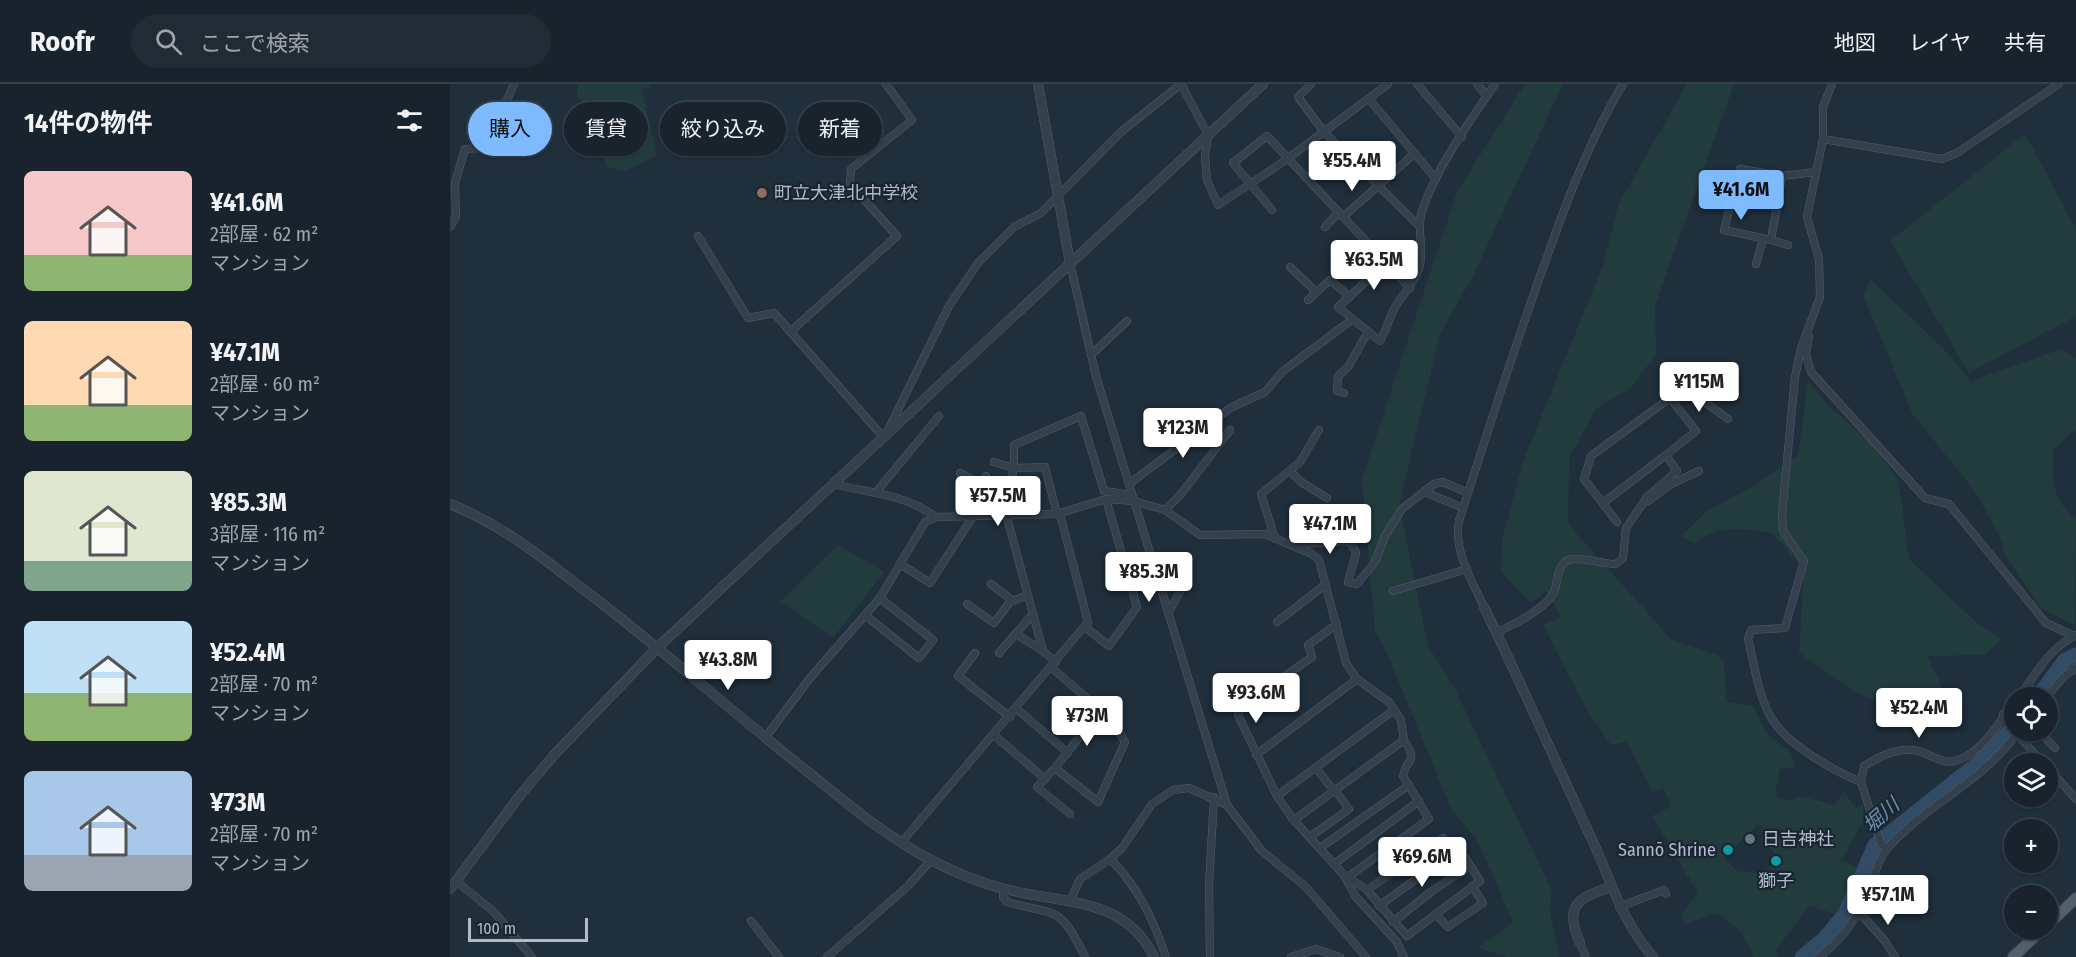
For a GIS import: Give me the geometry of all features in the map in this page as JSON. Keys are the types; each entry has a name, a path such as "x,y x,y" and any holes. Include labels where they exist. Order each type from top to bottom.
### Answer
{"main road":[{"path":"2058,915 2076,898"},
{"path":"2013,957 2032,939"}],"street":[{"path":"450,227 456,217 455,183 465,149 480,148 485,118 507,100 513,84"},
{"path":"790,332 897,236 850,184 850,169 912,120 886,84"},
{"path":"1038,84 1070,263 1091,355 1227,805 1262,851 1316,897 1366,957"},
{"path":"884,438 949,306 978,263 1014,227 1034,218 1122,131 1181,84 1208,135 1205,156 1207,180 1218,205 1287,159 1388,84"},
{"path":"450,889 554,755 657,648 1263,84"},
{"path":"1311,84 1298,97 1324,132 1419,226"},
{"path":"1417,84 1462,137"},
{"path":"1477,84 1487,96"},
{"path":"1386,263 1338,307 1380,341 1396,305 1410,288 1419,268 1421,251 1419,226 1422,211 1436,179 1495,84"},
{"path":"1623,84 1595,137 1557,229 1503,379 1457,532 1467,569 1596,849 1619,907 1629,926 1653,957"},
{"path":"1832,84 1823,107 1822,139 1807,217 1819,259 1820,297 1801,348 1782,514 1783,531 1804,561 1785,628 1751,630 1748,639 1762,694 1773,721 1785,735 1845,776 1861,782"},
{"path":"1822,139 1942,159 1957,153 2059,84"},
{"path":"1369,99 1436,179"},
{"path":"1272,210 1233,163 1267,136 1410,288"},
{"path":"1324,227 1415,153"},
{"path":"1788,245 1724,230 1740,169 1782,176 1816,172"},
{"path":"1756,264 1767,239 1782,176"},
{"path":"698,236 748,318 774,313 884,438"},
{"path":"1341,254 1368,280"},
{"path":"1290,267 1316,292"},
{"path":"1308,300 1330,280 1350,297"},
{"path":"1129,484 1230,408 1265,392 1283,371 1353,319"},
{"path":"1091,355 1127,321"},
{"path":"1811,325 1806,354 1811,372 1925,498 1949,504 2046,622 2075,635"},
{"path":"1337,392 1338,376 1348,367 1368,332"},
{"path":"1617,522 1584,479 1591,456 1684,387 1728,419"},
{"path":"1603,503 1696,431 1670,398"},
{"path":"877,491 939,416"},
{"path":"1008,492 1014,468 1014,445 1081,416 1104,491 1133,498 1165,510 1200,534 1265,534 1312,554 1319,560 1337,624 1342,652 1357,679 1389,702 1401,720 1404,740 1413,754 1413,761 1404,771 1403,776 1429,819 1346,875"},
{"path":"1165,510 1181,494 1230,430"},
{"path":"1275,539 1261,494 1300,462 1319,430"},
{"path":"1496,633 1523,620 1553,594 1560,568 1565,562 1573,559 1616,564 1623,558 1626,528 1637,510 1659,484 1677,471 1666,455"},
{"path":"901,843 1017,709 1088,622 1045,466 1014,468 994,462"},
{"path":"1290,471 1301,482 1327,498"},
{"path":"1637,510 1671,484 1699,471"},
{"path":"960,473 984,486"},
{"path":"900,564 930,583 977,515 986,476"},
{"path":"1290,545 1343,541 1351,543 1356,553 1348,582 1357,584 1375,562 1385,536 1402,509 1434,484 1443,482 1468,493"},
{"path":"834,484 877,491 917,503 936,517"},
{"path":"1425,492 1463,508"},
{"path":"765,738 810,678 880,598 925,522 936,517 1057,514 1106,499 1133,498"},
{"path":"1085,627 1108,646 1137,607 1106,499"},
{"path":"450,504 476,514 524,543 657,648 765,738 901,843 931,860 1004,889 1096,905 1121,917 1139,934 1154,957"},
{"path":"1006,514 1043,651"},
{"path":"1393,591 1467,569"},
{"path":"1168,614 1188,576"},
{"path":"991,584 1012,601"},
{"path":"1277,622 1326,584"},
{"path":"967,604 994,623 1012,601 1028,595"},
{"path":"865,615 919,658 933,640 880,598"},
{"path":"999,653 1033,614"},
{"path":"1337,624 1308,645 1312,657 1240,708 1238,715 1277,796 1294,820 1334,864 1367,890 1407,936 1480,881 1466,859 1452,853 1443,837 1367,890"},
{"path":"1016,634 1043,651 1054,665 1112,720 1125,742 1098,802 1056,768"},
{"path":"2026,687 2050,652 2063,640 2075,635"},
{"path":"975,653 958,676 1010,717"},
{"path":"2055,687 2063,677 2076,668"},
{"path":"1256,755 1357,679"},
{"path":"1017,709 1068,753"},
{"path":"1277,796 1394,710"},
{"path":"1070,814 1037,787 1056,768 1100,711"},
{"path":"1887,849 1881,844 1861,782 1864,766 1882,756 1902,750 1916,751 1940,762 1962,758 1985,740 2003,714"},
{"path":"994,735 1045,779"},
{"path":"1294,820 1404,740"},
{"path":"1819,957 1859,912 1878,864 1887,849 1930,809 1993,761 2010,741"},
{"path":"2025,741 2035,753"},
{"path":"2048,741 2055,748"},
{"path":"1310,837 1349,809 1316,768"},
{"path":"2058,779 2076,799"},
{"path":"1320,848 1409,784"},
{"path":"1070,901 1080,879 1110,859 1131,836 1152,804 1162,796 1173,790 1189,788 1214,797 1227,805"},
{"path":"1210,957 1209,885 1214,797"},
{"path":"1334,864 1419,801"},
{"path":"1379,906 1452,853"},
{"path":"1110,859 1132,884 1151,919 1166,957"},
{"path":"827,957 908,886 931,860"},
{"path":"1393,922 1432,891 1470,866"},
{"path":"1346,875 1356,897 1397,942 1404,957"},
{"path":"456,880 494,912 532,957"},
{"path":"1435,914 1448,927 1483,903 1472,886"},
{"path":"1586,957 1573,927 1572,910 1589,894 1611,887"},
{"path":"1004,889 1003,897 1007,902 1062,917 1085,957"},
{"path":"1619,907 1664,890 1665,894"},
{"path":"1859,912 1885,941 1895,957"},
{"path":"750,921 779,957"},
{"path":"1290,957 1316,949 1340,957"}],"green space":[{"path":"578,84 650,84 649,88 642,89 645,102 582,102 577,98"},
{"path":"1525,84 1563,84 1472,278 1440,333 1399,505 1428,646 1454,687 1552,891 1549,909 1560,957 1507,957 1478,948 1513,922 1478,841 1452,811 1389,658 1375,630 1362,479 1457,192"},
{"path":"1687,84 1734,84 1655,305 1656,354 1632,387 1596,409 1569,458 1568,524 1671,639 1724,658 1726,702 1753,706 1768,735 1790,751 1795,767 1780,769 1776,790 1778,798 1791,801 1799,796 1834,805 1844,792 1856,808 1863,803 1863,821 1842,860 1857,868 1850,892 1836,914 1809,906 1776,950 1777,957 1754,957 1740,931 1717,913 1687,923 1681,915 1698,893 1652,816 1672,806 1663,788 1653,792 1626,741 1611,745 1585,707 1543,625 1560,617 1547,591 1531,603 1501,572 1502,540 1524,459 1602,268 1619,203","holes":["1758,824 1771,837 1765,843 1778,857 1762,874 1737,871 1724,858"]},
{"path":"648,116 657,156 624,171 607,167 602,156 648,156"},
{"path":"2025,134 2076,229 2076,316 1969,373 1890,241"},
{"path":"1870,279 1942,347 1971,381 2061,349 2076,358 2076,429 2053,450 2055,488 2062,504 2076,520 2075,625 2042,609 2002,551 2004,545 1975,491 1913,415 1863,295"},
{"path":"1808,382 1832,409 1876,448 1899,482 1909,559 1977,623 2002,639 1985,655 1927,656 1951,706 1947,711 1924,712 1907,702 1886,705 1855,692 1799,653 1804,570 1773,533 1741,529 1723,530 1714,532 1695,543 1681,536 1706,512 1751,487 1798,456"},
{"path":"838,545 884,572 833,638 781,601"}],"waterway":[{"name":"堀川","path":"2045,687 2065,660 2076,655"},
{"name":"堀川","path":"1802,957 1824,939 1845,914 1875,845 1978,763 2004,736"}],"place":[{"name":"町立大津北中学校","path":"762,193"},
{"name":"日吉神社","path":"1750,839"},
{"name":"Sannō Shrine","path":"1728,850"},
{"name":"獅子","path":"1776,861"}]}
